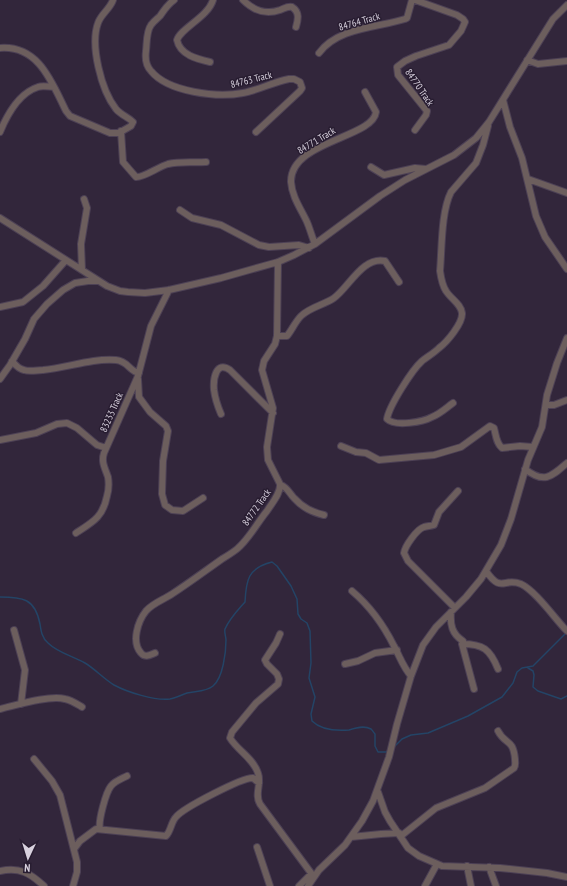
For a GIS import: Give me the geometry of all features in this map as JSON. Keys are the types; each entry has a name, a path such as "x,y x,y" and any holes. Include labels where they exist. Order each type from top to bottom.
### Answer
{"street":[{"path":"0,48 12,48 19,50 33,58 44,70 70,116 105,132 121,132 131,126 133,122 121,114 111,102 99,68 95,45 98,21 113,0"},
{"name":"84763 Track","path":"174,0 164,8 159,17 152,24 148,33 146,62 151,72 161,79 188,90 219,95 242,93 289,79 294,79 300,82 302,88 300,91 256,132"},
{"path":"210,62 192,57 186,53 179,46 177,40 181,34 208,8 213,0"},
{"path":"243,0 252,7 265,12 276,11 288,6 292,7 297,13 298,21 296,28"},
{"name":"84764 Track","path":"319,53 324,46 336,38 372,26 407,18 412,0"},
{"name":"84770 Track","path":"415,0 457,15 464,21 464,26 449,45 416,56 405,61 397,68 398,75 426,111 426,115 415,130"},
{"path":"0,218 99,281 112,288 128,292 145,293 169,290 221,278 278,262 309,248 380,196 405,180 464,148 476,138 489,122 553,20 567,5"},
{"path":"527,60 538,64 567,61"},
{"path":"0,132 12,108 25,94 37,87 54,87"},
{"name":"84771 Track","path":"315,244 308,224 294,197 291,183 292,173 297,165 306,156 335,139 363,128 373,120 376,112 365,92"},
{"path":"503,100 510,127 522,158 533,205 540,226 545,237 567,269"},
{"path":"453,403 441,413 428,419 398,423 391,422 387,419 388,414 411,375 422,362 444,344 462,317 461,308 446,292 440,271 445,213 449,197 452,192 476,163 483,145 489,122"},
{"path":"121,132 123,162 136,177 140,177 156,168 170,164 206,162"},
{"path":"371,167 384,175 415,168 426,169"},
{"path":"528,179 567,193"},
{"path":"82,270 81,244 87,205 84,199"},
{"path":"180,210 192,218 221,225 259,245 299,246 309,248"},
{"path":"0,307 23,302 43,286 66,260"},
{"path":"277,336 287,336 305,312 326,303 339,294 369,263 385,261 399,282"},
{"name":"84772 Track","path":"155,653 145,656 139,650 137,643 137,626 145,612 151,606 168,597 200,576 241,545 280,490 281,485 268,460 267,447 273,413 272,402 262,370 264,361 277,336 278,262"},
{"path":"0,379 25,339 34,319 47,304 63,290 75,283 99,281"},
{"name":"83233 Track","path":"76,533 97,518 106,502 109,487 102,459 138,375 151,326 169,290"},
{"path":"299,886 337,854 351,837 368,810 378,792 389,758 396,724 411,676 423,645 436,627 473,589 486,571 501,545 525,469 542,427 554,373 567,338"},
{"path":"12,361 19,368 32,371 105,360 117,360 124,362 138,375 139,397 150,412 166,426 168,431 163,461 162,494 165,505 172,510 183,511 203,498"},
{"path":"221,414 215,395 214,386 216,372 218,368 221,367 230,370 273,413"},
{"path":"546,405 554,405 567,400"},
{"path":"0,440 36,433 62,423 73,425 97,445 106,448"},
{"path":"341,446 356,452 366,453 379,460 434,455 458,448 475,438 490,426 494,428 500,447 502,448 520,446 533,447"},
{"path":"525,469 536,477 543,478 556,472 567,463"},
{"path":"281,485 285,487 295,500 305,508 324,515"},
{"path":"453,610 408,560 404,553 406,546 418,530 434,525 439,512 458,491"},
{"path":"486,571 493,581 498,584 515,583 530,590 567,632"},
{"path":"352,591 375,613 383,624 403,666 411,676"},
{"path":"453,610 450,623 452,631 463,641 462,644 474,689"},
{"path":"14,630 25,670 21,704"},
{"path":"280,634 265,660 277,674 279,679 278,684 256,704 232,732 230,737 231,740 255,766 259,776 257,796 260,804 313,875"},
{"path":"462,644 475,644 486,650 492,656 498,669"},
{"path":"345,664 358,661 375,653 396,650"},
{"path":"0,709 47,698 69,700 82,707"},
{"path":"351,837 400,834 436,808 486,788 514,768 515,762 513,746 498,731"},
{"path":"34,759 52,781 60,795 74,849 77,872 73,886"},
{"path":"100,829 99,821 108,789 115,782 127,776"},
{"path":"74,849 77,843 83,838 94,830 100,829 166,836 175,818 201,800 244,779 253,778 259,783"},
{"path":"378,792 385,812 408,848 414,853 437,864 449,866 529,870 567,877"},
{"path":"257,847 270,886"},
{"path":"425,886 437,864"},
{"path":"467,866 471,886"},
{"path":"489,867 496,886"},
{"path":"0,871 16,870 24,872 44,886"},
{"path":"308,886 313,875"}],"waterway":[{"path":"0,597 21,599 31,604 38,615 42,634 46,641 56,649 85,663 114,685 141,695 157,699 170,699 187,693 210,688 216,682 222,671 225,658 225,629 245,602 246,587 253,571 272,562 277,566 291,586 297,599 298,614 301,619 307,623 310,631 311,663 309,678 315,697 311,714 312,721 324,728 334,730 349,730 363,727 371,729 375,734 375,746 378,752 388,751"},
{"path":"394,747 402,739 411,735 428,733 468,716 502,697 513,683 517,672 522,668 533,666 567,632"},
{"path":"528,668 533,671 533,687 538,691 561,699 567,696"}]}
